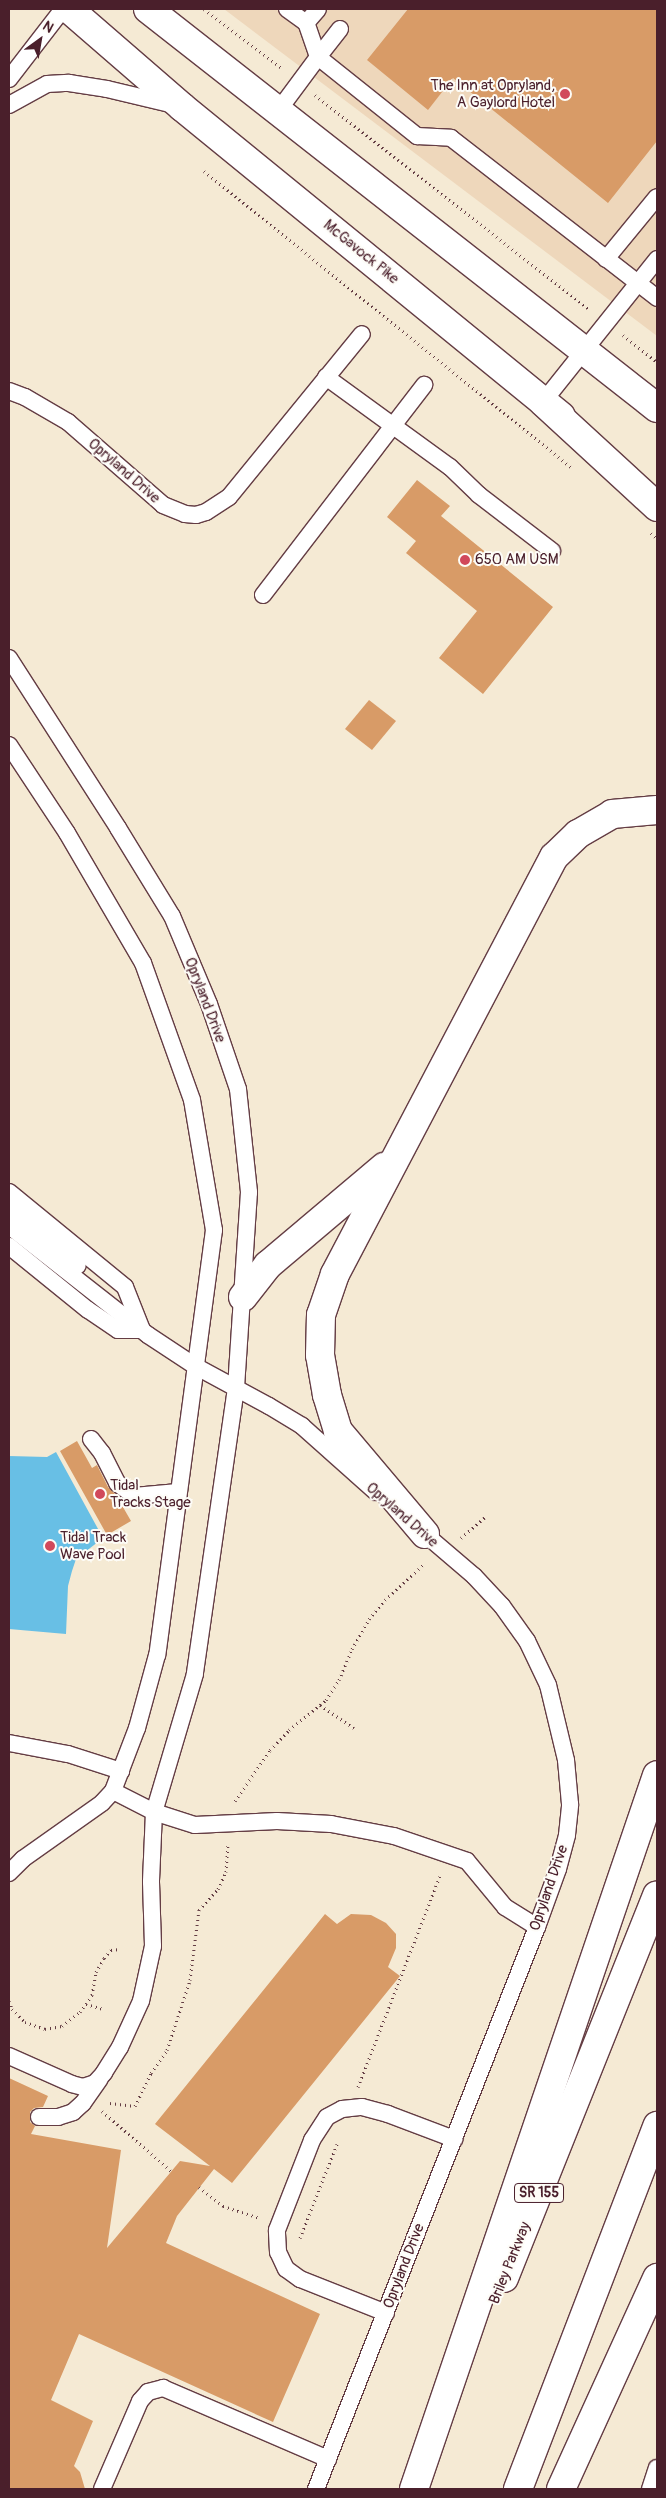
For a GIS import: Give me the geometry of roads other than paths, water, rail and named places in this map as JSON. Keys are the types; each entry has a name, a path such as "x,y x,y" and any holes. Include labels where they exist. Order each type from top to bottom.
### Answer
{"main road":[{"name":"McGavock Pike","path":"69,9 182,107 543,402 657,490"},
{"path":"148,9 657,408"},
{"path":"543,402 653,520"},
{"path":"425,1534 338,1431 327,1395 320,1355 322,1315 335,1274 554,857 578,834 612,814 657,810"},
{"path":"243,1297 268,1265 399,1154"},
{"path":"416,2489 657,1775"},
{"name":"Briley Parkway","path":"416,2489 607,2027 657,1896"},
{"path":"518,2489 657,2126"},
{"path":"561,2489 657,2278"}],"lane":[{"path":"9,79 63,9"},
{"path":"287,9 306,24 318,57 418,136 451,138 657,298"},
{"path":"306,24 318,9"},
{"path":"278,111 340,29"},
{"path":"9,105 47,84 69,83 107,89 182,107"},
{"path":"606,259 657,197"},
{"path":"543,402 657,259"},
{"name":"Opryland Drive","path":"9,391 25,397 68,422 150,495 175,511 196,515 206,512 229,497 362,334"},
{"path":"326,377 450,467 479,495 552,551"},
{"path":"263,595 424,385"},
{"name":"Opryland Drive","path":"9,658 172,916 209,1004 238,1089 249,1192 236,1388 195,1674 154,1812 151,1882 153,1946 141,2001 120,2047 86,2099 73,2112 58,2117 39,2117"},
{"path":"9,745 67,833 143,962 192,1100 214,1230 157,1655 137,1728 121,1771 108,1797 23,1859 9,1873"},
{"path":"9,1192 125,1287 140,1323"},
{"path":"9,1209 140,1323"},
{"path":"9,1226 140,1323"},
{"path":"9,1246 88,1310 118,1330 140,1323"},
{"name":"Opryland Drive","path":"140,1323 195,1366 270,1406 302,1426 474,1576 502,1606 527,1641 548,1685 566,1760 570,1804 567,1835 558,1869 537,1927 316,2489"},
{"path":"91,1439 102,1453 117,1482 134,1496 178,1492"},
{"path":"9,1743 68,1754 121,1771"},
{"path":"108,1797 195,1825 277,1821 331,1824 394,1836 467,1861 505,1907 537,1927"},
{"path":"9,2056 83,2087 95,2083 104,2073"},
{"path":"386,2312 300,2279 286,2268 278,2252 277,2230 312,2140 327,2117 342,2109 362,2107 388,2114 454,2139"},
{"path":"102,2489 140,2401 148,2392 163,2388 328,2459"},
{"path":"650,2489 657,2468"}],"water":[{"name":"Tidal Track Wave Pool","path":"56,1452 103,1538 76,1559 68,1586 66,1634 9,1629 9,1456 47,1457"}],"place":[{"name":"The Inn at Opryland, A Gaylord Hotel","path":"565,94"},
{"name":"650 AM USM","path":"465,560"},
{"name":"Tidal Tracks Stage","path":"100,1494"},
{"name":"Tidal Track Wave Pool","path":"50,1546"}]}
